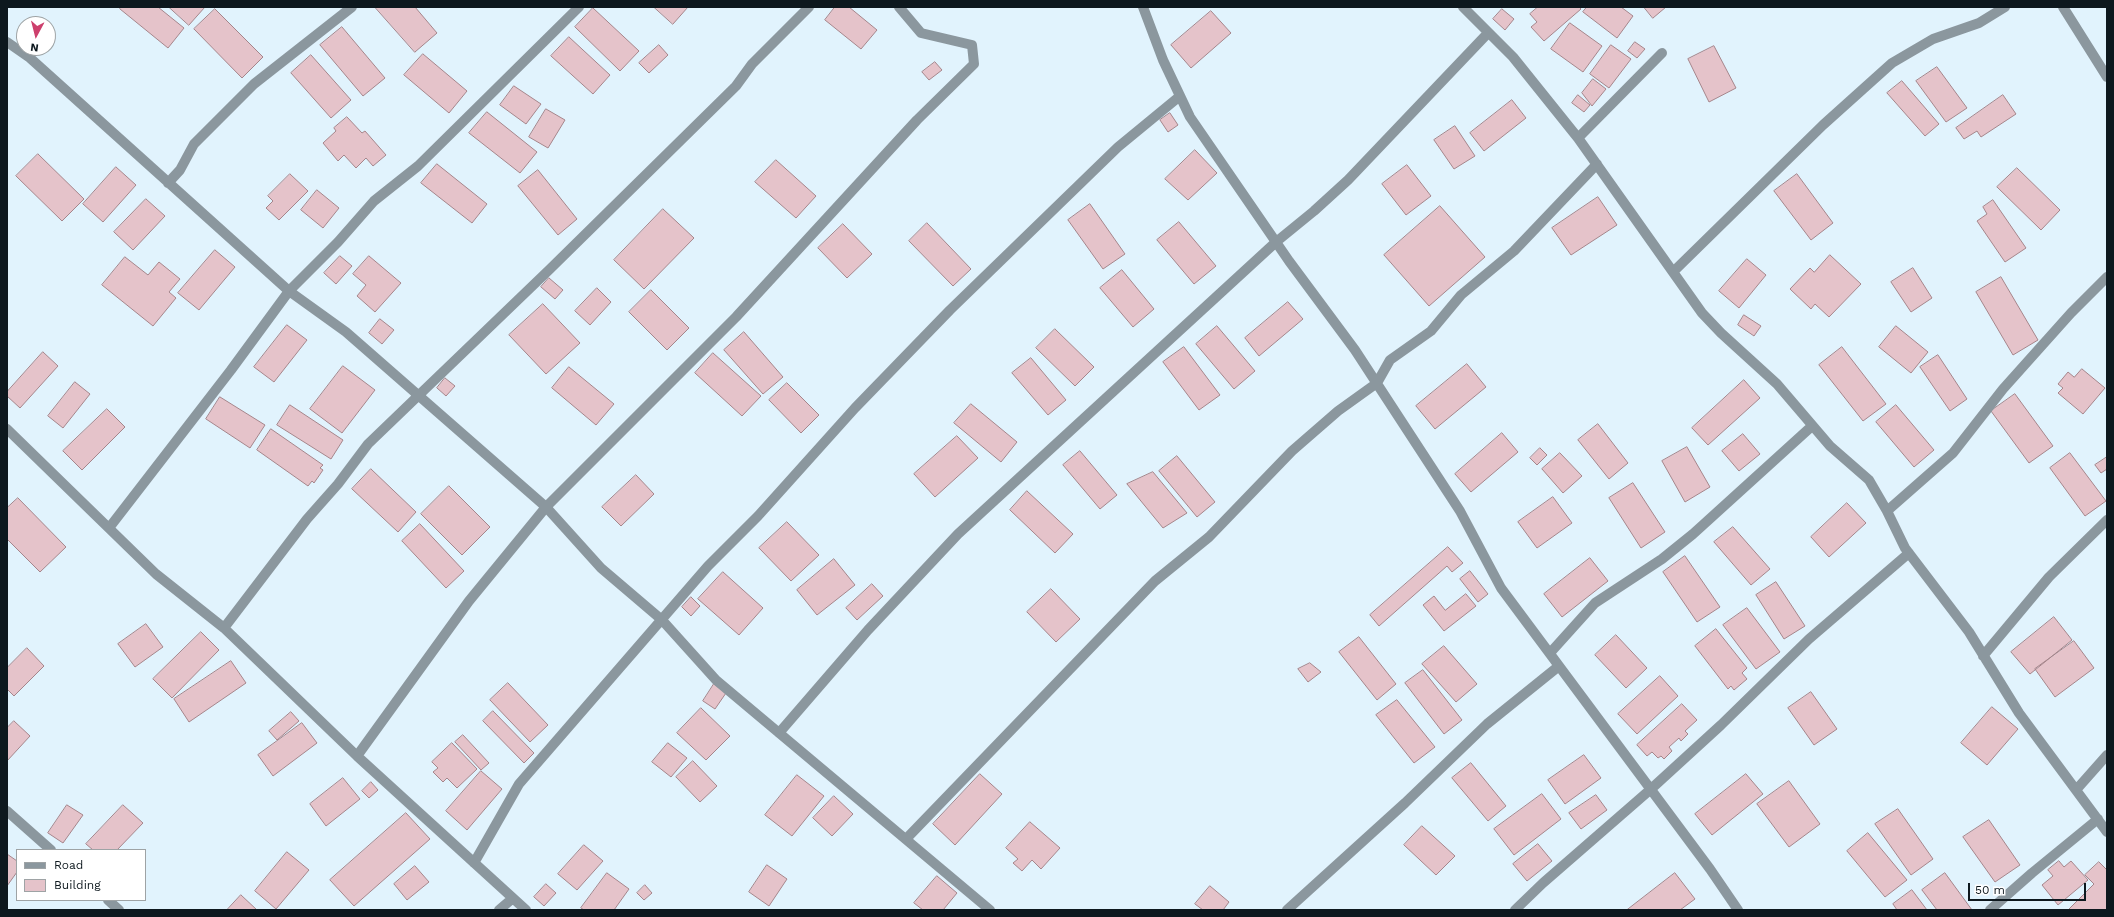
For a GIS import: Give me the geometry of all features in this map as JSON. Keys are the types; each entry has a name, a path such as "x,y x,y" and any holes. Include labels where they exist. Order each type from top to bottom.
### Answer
{"street":[{"path":"168,183 180,170 194,144 254,84 352,7"},
{"path":"109,528 231,370 289,291 338,242 374,201 418,166 579,7"},
{"path":"224,628 307,519 338,484 368,444 550,269 730,92 752,64 809,7"},
{"path":"357,756 469,601 546,507 736,317 917,120 974,64 972,46 921,33 899,7"},
{"path":"1144,7 1163,60 1190,117 1276,242 1355,350 1377,383 1460,511 1501,588 1651,789 1738,910"},
{"path":"1674,271 1823,124 1892,63 1933,39 1979,23 2005,7"},
{"path":"2063,7 2107,77"},
{"path":"1465,8 1513,57 1578,138 1674,271 1702,313 1721,333 1777,384 1830,446 1868,480 1887,510 1908,553 1968,632 2019,712 2107,832"},
{"path":"779,733 868,630 958,534 1276,242 1314,211 1348,180 1488,33"},
{"path":"7,42 30,58 289,291 346,332 419,394 546,507 601,568 662,620 716,680 990,910"},
{"path":"1578,138 1662,53"},
{"path":"474,862 519,784 708,566 758,516 855,408 950,310 1118,147 1180,96"},
{"path":"906,839 1155,581 1209,537 1292,451 1338,411 1377,383 1390,360 1431,331 1461,295 1514,250 1597,164"},
{"path":"1887,510 1953,453 2003,389 2071,313 2107,277"},
{"path":"1550,653 1595,603 1662,559 1687,539 1812,426"},
{"path":"7,429 156,574 224,628 357,756 526,910"},
{"path":"1983,656 2049,577 2107,520"},
{"path":"1515,910 1543,882 1651,789 1721,725 1809,639 1908,553"},
{"path":"1287,910 1405,803 1487,724 1559,666"},
{"path":"2076,790 2107,755"},
{"path":"7,811 50,849"},
{"path":"1990,910 2032,872 2098,819"},
{"path":"499,910 513,898"},
{"path":"109,901 119,910"}],"building":[{"path":"121,7 158,7 184,28 168,48 120,9"},
{"path":"169,7 205,7 189,25"},
{"path":"375,7 415,7 437,33 415,52"},
{"path":"654,7 688,7 673,24"},
{"path":"835,7 849,7 877,30 861,49 825,20"},
{"path":"1538,7 1579,7 1581,9 1544,41 1531,27 1537,22 1530,14"},
{"path":"1587,7 1621,7 1633,16 1617,38 1583,12"},
{"path":"1644,7 1666,7 1653,18"},
{"path":"593,8 639,51 620,71 575,27"},
{"path":"215,9 263,57 242,78 194,29"},
{"path":"1502,9 1514,19 1505,30 1493,19"},
{"path":"1211,11 1231,33 1191,68 1171,45"},
{"path":"1570,23 1602,46 1583,72 1551,49"},
{"path":"342,27 385,78 363,96 320,45"},
{"path":"569,37 610,75 593,94 551,56"},
{"path":"1635,42 1645,49 1637,58 1628,51"},
{"path":"659,45 668,55 649,73 639,63"},
{"path":"1611,45 1631,59 1609,88 1590,74"},
{"path":"1714,46 1736,88 1709,102 1688,59"},
{"path":"423,54 467,91 449,113 404,75"},
{"path":"311,55 351,100 331,118 291,73"},
{"path":"935,62 942,70 929,80 922,72"},
{"path":"1937,67 1967,108 1946,122 1916,81"},
{"path":"1593,79 1606,89 1592,106 1582,93"},
{"path":"1902,81 1939,124 1925,136 1887,93"},
{"path":"514,86 541,104 526,124 500,105"},
{"path":"1578,95 1590,105 1584,112 1572,103"},
{"path":"2003,95 2016,114 1981,137 1977,131 1964,139 1956,128"},
{"path":"1512,100 1526,118 1484,151 1470,133"},
{"path":"546,109 565,120 548,148 529,137"},
{"path":"487,112 537,152 520,173 469,133"},
{"path":"1170,113 1178,125 1168,132 1160,120"},
{"path":"347,117 362,133 365,131 386,155 373,166 366,158 356,168 344,155 338,161 323,143 336,131 334,128"},
{"path":"1455,126 1475,156 1454,169 1434,140"},
{"path":"1195,150 1217,173 1188,200 1165,179"},
{"path":"38,154 84,199 62,221 16,176"},
{"path":"776,160 816,196 796,218 755,182"},
{"path":"437,164 487,204 472,223 421,183"},
{"path":"1407,165 1431,196 1406,215 1382,184"},
{"path":"116,167 136,185 103,222 83,204"},
{"path":"2017,168 2060,210 2041,230 1997,187"},
{"path":"538,170 577,219 558,235 518,186"},
{"path":"290,174 308,191 279,220 266,208 273,201 268,196"},
{"path":"1797,174 1833,223 1811,240 1774,191"},
{"path":"317,190 339,208 323,228 301,210"},
{"path":"1598,197 1617,225 1571,255 1552,228"},
{"path":"146,199 165,216 133,250 114,232"},
{"path":"1993,200 2026,248 2005,262 1977,221 1987,214 1983,207"},
{"path":"1090,204 1125,254 1103,269 1068,220"},
{"path":"1440,206 1485,257 1429,306 1384,255"},
{"path":"663,209 694,238 644,289 614,260"},
{"path":"1179,222 1216,266 1194,284 1157,240"},
{"path":"927,223 971,269 953,286 909,241"},
{"path":"843,224 872,254 847,278 818,248"},
{"path":"215,250 235,267 199,310 178,293"},
{"path":"1830,255 1861,284 1829,317 1815,304 1811,309 1790,289 1810,268 1814,272"},
{"path":"340,256 352,266 336,284 324,273"},
{"path":"369,256 401,283 375,312 357,296 366,285 353,274"},
{"path":"125,257 148,275 159,262 180,279 169,292 176,298 153,326 102,285"},
{"path":"1747,259 1766,275 1739,308 1719,291"},
{"path":"1913,268 1932,298 1911,312 1891,282"},
{"path":"1122,270 1154,309 1133,327 1100,288"},
{"path":"2001,277 2038,340 2013,355 1976,292"},
{"path":"549,278 563,290 555,299 541,287"},
{"path":"597,288 611,302 590,325 575,311"},
{"path":"651,290 689,328 667,350 629,312"},
{"path":"1288,302 1303,319 1259,356 1245,338"},
{"path":"543,304 580,343 546,374 509,335"},
{"path":"1744,315 1761,326 1754,336 1738,325"},
{"path":"380,319 394,330 382,344 369,333"},
{"path":"287,325 307,340 274,382 254,367"},
{"path":"1217,326 1255,371 1234,389 1196,344"},
{"path":"1896,326 1928,352 1911,373 1879,347"},
{"path":"1055,329 1094,367 1075,386 1036,348"},
{"path":"744,332 783,377 763,394 724,350"},
{"path":"1184,347 1220,395 1199,410 1163,362"},
{"path":"1842,347 1886,404 1863,421 1819,365"},
{"path":"43,352 58,366 20,408 7,396 7,392"},
{"path":"713,353 761,396 742,416 695,373"},
{"path":"1938,355 1967,399 1950,411 1920,367"},
{"path":"1031,358 1066,400 1048,415 1012,373"},
{"path":"1467,364 1486,387 1435,429 1416,406"},
{"path":"343,366 375,390 342,433 310,409"},
{"path":"569,367 614,404 596,425 552,388"},
{"path":"2082,369 2105,388 2083,414 2058,393 2063,388 2058,384 2068,372 2074,377"},
{"path":"445,378 455,386 446,396 437,388"},
{"path":"1744,380 1760,398 1708,445 1692,428"},
{"path":"75,382 90,394 63,428 48,416"},
{"path":"787,383 819,415 801,433 769,400"},
{"path":"2015,394 2053,446 2029,463 1991,411"},
{"path":"220,397 265,425 250,448 206,419"},
{"path":"971,404 1017,442 1001,462 954,423"},
{"path":"290,405 343,440 331,459 277,425"},
{"path":"1896,405 1934,450 1914,467 1876,422"},
{"path":"107,409 125,427 82,470 63,451"},
{"path":"1598,424 1628,463 1609,479 1578,440"},
{"path":"271,429 323,465 320,468 323,470 314,483 312,481 308,486 257,450"},
{"path":"1502,433 1518,452 1471,492 1455,474"},
{"path":"1743,434 1760,454 1739,471 1722,451"},
{"path":"957,436 978,458 935,497 914,474"},
{"path":"1687,447 1710,487 1685,502 1662,461"},
{"path":"1540,448 1547,455 1537,465 1530,458"},
{"path":"1080,451 1117,495 1100,509 1063,465"},
{"path":"1560,453 1582,476 1563,493 1542,469"},
{"path":"2070,453 2106,501 2085,516 2050,468"},
{"path":"1177,456 1215,502 1197,517 1159,471"},
{"path":"2107,457 2107,469 2101,473 2095,465"},
{"path":"371,469 416,512 398,532 352,489"},
{"path":"1153,472 1187,513 1163,528 1127,484"},
{"path":"636,475 654,494 621,526 602,507"},
{"path":"1633,483 1665,532 1641,548 1609,498"},
{"path":"449,486 490,527 462,555 421,514"},
{"path":"1027,491 1073,534 1055,553 1010,510"},
{"path":"1553,497 1572,523 1537,548 1518,522"},
{"path":"18,498 66,547 40,572 7,539 7,508"},
{"path":"1847,503 1866,523 1829,557 1811,537"},
{"path":"787,522 819,555 791,581 759,548"},
{"path":"420,524 464,571 446,588 402,541"},
{"path":"1733,527 1770,569 1751,585 1714,542"},
{"path":"1448,547 1463,563 1452,572 1447,566 1379,626 1370,615"},
{"path":"1685,556 1720,607 1697,622 1663,572"},
{"path":"1590,558 1608,581 1562,617 1544,594"},
{"path":"834,559 855,585 817,615 797,590"},
{"path":"1470,571 1488,594 1478,602 1460,579"},
{"path":"723,572 763,608 739,635 698,599"},
{"path":"1776,582 1805,626 1784,639 1756,595"},
{"path":"872,584 883,596 857,620 846,608"},
{"path":"1051,589 1080,619 1056,642 1027,612"},
{"path":"1466,594 1476,606 1444,631 1423,605 1434,596 1445,610"},
{"path":"691,597 700,606 691,616 682,607"},
{"path":"1747,608 1780,652 1756,669 1723,625"},
{"path":"2054,617 2072,640 2030,674 2011,652"},
{"path":"146,624 163,647 135,667 118,644"},
{"path":"1716,629 1747,668 1742,673 1747,679 1734,690 1731,686 1728,689 1695,646"},
{"path":"201,632 219,650 172,698 153,679"},
{"path":"1616,635 1647,668 1626,688 1595,655"},
{"path":"1359,637 1396,684 1377,700 1339,652"},
{"path":"2074,641 2094,668 2055,697 2035,669"},
{"path":"1444,646 1477,684 1456,702 1422,664"},
{"path":"27,648 44,666 14,696 7,689 7,668"},
{"path":"231,661 246,683 189,722 174,699"},
{"path":"1310,663 1321,672 1308,682 1298,669"},
{"path":"1423,670 1462,720 1444,734 1405,683"},
{"path":"1660,676 1678,696 1637,734 1618,714"},
{"path":"508,683 548,725 530,742 490,700"},
{"path":"714,684 726,693 715,709 703,701"},
{"path":"1811,692 1837,729 1814,745 1788,708"},
{"path":"1397,700 1435,747 1414,763 1376,715"},
{"path":"1682,704 1697,720 1685,731 1688,734 1681,741 1679,738 1669,747 1672,751 1664,759 1661,756 1658,758 1652,752 1647,756 1637,745"},
{"path":"1992,707 2018,729 1987,765 1961,743"},
{"path":"701,708 730,736 706,760 677,733"},
{"path":"493,711 534,753 524,763 483,721"},
{"path":"291,712 299,721 277,740 269,731"},
{"path":"14,721 30,736 7,761 7,728"},
{"path":"302,723 317,743 273,776 258,755"},
{"path":"463,735 489,763 481,770 455,742"},
{"path":"452,743 477,769 457,788 447,778 443,782 433,772 438,768 432,762"},
{"path":"668,743 687,758 671,777 652,762"},
{"path":"1584,755 1601,778 1565,804 1548,780"},
{"path":"693,761 717,786 700,802 676,777"},
{"path":"1471,763 1506,806 1488,821 1452,778"},
{"path":"481,771 502,789 467,830 446,811"},
{"path":"980,774 1002,794 955,845 933,824"},
{"path":"1746,774 1763,794 1712,835 1695,814"},
{"path":"797,775 824,796 792,836 765,815"},
{"path":"343,778 360,799 326,826 310,804"},
{"path":"1789,781 1820,824 1789,847 1757,804"},
{"path":"371,782 378,790 369,798 362,791"},
{"path":"1542,794 1561,819 1514,855 1494,829"},
{"path":"1596,795 1607,810 1581,829 1569,813"},
{"path":"834,796 853,814 832,836 813,818"},
{"path":"67,805 83,815 63,843 48,833"},
{"path":"123,805 143,823 118,849 92,849 86,844"},
{"path":"1898,809 1933,859 1911,875 1875,824"},
{"path":"406,813 430,839 354,906 330,880"},
{"path":"1989,820 2020,865 1995,882 1963,837"},
{"path":"1030,822 1060,848 1041,869 1032,860 1022,871 1013,863 1018,859 1006,848"},
{"path":"1422,826 1455,856 1436,875 1404,845"},
{"path":"1868,833 1907,880 1885,897 1847,851"},
{"path":"1538,844 1552,861 1527,881 1513,864"},
{"path":"584,845 603,861 577,890 558,874"},
{"path":"287,852 309,870 276,909 255,891"},
{"path":"7,854 16,860 16,873 7,886"},
{"path":"2059,861 2064,867 2071,861 2088,880 2058,905 2042,885 2053,876 2048,870"},
{"path":"2099,862 2107,870 2107,910 2068,910 2094,884 2085,875"},
{"path":"767,865 787,879 769,906 749,892"},
{"path":"415,866 429,882 407,900 394,884"},
{"path":"607,873 629,889 614,910 584,910 581,908"},
{"path":"1675,873 1695,899 1680,910 1627,910"},
{"path":"1945,873 1972,910 1937,910 1922,890"},
{"path":"937,876 957,893 943,910 923,910 914,903"},
{"path":"546,884 556,893 544,906 534,897"},
{"path":"645,885 652,893 644,900 637,893"},
{"path":"1210,886 1229,902 1223,910 1203,910 1195,904"},
{"path":"1912,890 1927,910 1897,910 1893,904"},
{"path":"241,895 257,910 227,910"}]}
